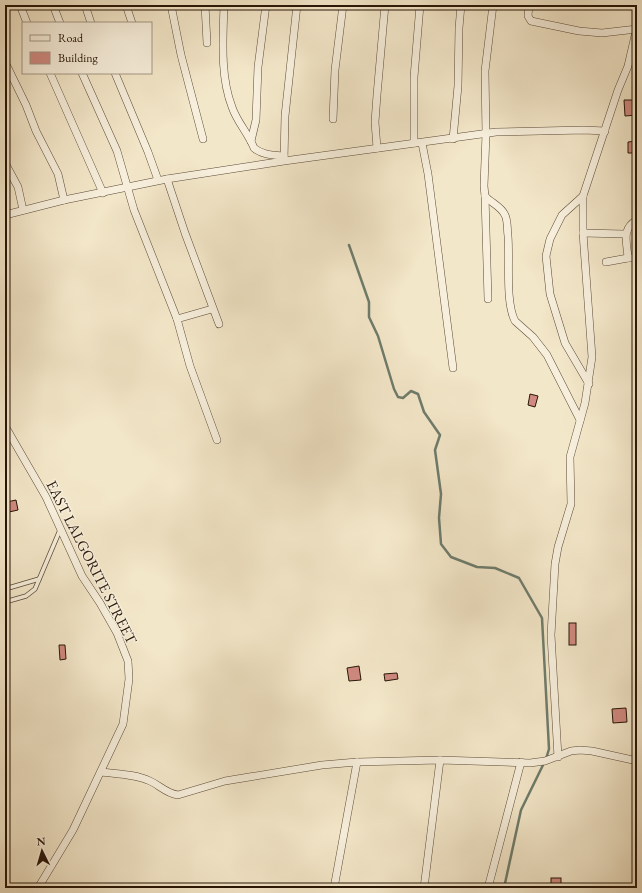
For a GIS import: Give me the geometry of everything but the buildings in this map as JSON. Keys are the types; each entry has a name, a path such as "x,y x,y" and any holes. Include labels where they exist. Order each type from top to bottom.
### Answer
{"street":[{"path":"20,5 27,22"},
{"path":"53,5 60,22"},
{"path":"85,5 91,22"},
{"path":"126,5 132,22"},
{"path":"171,5 181,55 204,139"},
{"path":"205,5 207,43"},
{"path":"224,5 224,42 227,90 232,107 254,148 259,152 284,158"},
{"path":"251,141 256,120 258,67 266,5"},
{"path":"284,158 285,116 296,5"},
{"path":"333,119 335,70 343,5"},
{"path":"377,148 375,122 385,5"},
{"path":"420,5 414,77 418,143 443,283 453,368"},
{"path":"453,139 458,86 458,28 461,5"},
{"path":"488,299 484,186 486,134 485,71 493,5"},
{"path":"530,5 528,16 531,21 579,31 602,33 637,28 628,66 618,90 583,196 583,233 592,357 589,384 570,457 570,504 558,547 555,564 551,635 558,757"},
{"path":"5,62 26,105 36,131 58,174 64,200"},
{"path":"50,74 103,193"},
{"path":"82,74 117,151 129,187 134,210 177,319 190,366 217,440"},
{"path":"115,74 158,180"},
{"path":"5,215 64,200 103,193 158,180 284,158 486,134 584,130 605,131"},
{"path":"5,164 18,187 23,210"},
{"path":"167,179 218,324"},
{"path":"485,196 501,209 505,216 509,255 510,304 515,322 540,345 547,355 580,420"},
{"path":"583,196 562,215 550,239 546,256 550,294 565,343 589,384"},
{"path":"628,258 625,234 629,226 637,220"},
{"path":"583,233 625,234"},
{"path":"606,262 637,258"},
{"path":"177,319 212,309"},
{"name":"EAST LALGORITE STREET","path":"5,426 46,497 82,576 100,602 117,633 128,661 129,679 123,724 73,830 38,888"},
{"path":"101,772 142,778 152,781 170,794 178,795 225,781 322,765 357,762 440,760 521,762 545,761 571,751 580,750 592,751 637,761"},
{"path":"424,888 440,760"},
{"path":"334,888 357,762"},
{"path":"488,888 521,762"}],"lane":[{"path":"5,602 31,593 39,579 60,530"},
{"path":"5,588 39,579"},
{"path":"5,699 7,722 5,728"}],"waterway":[{"path":"349,245 369,302 369,317 378,336 394,389 398,397 403,398 411,391 418,394 424,412 440,435 435,450 441,494 439,518 441,544 451,557 477,567 495,568 519,578 542,618 549,749 546,759"},
{"path":"504,888 521,810 544,763"}]}
